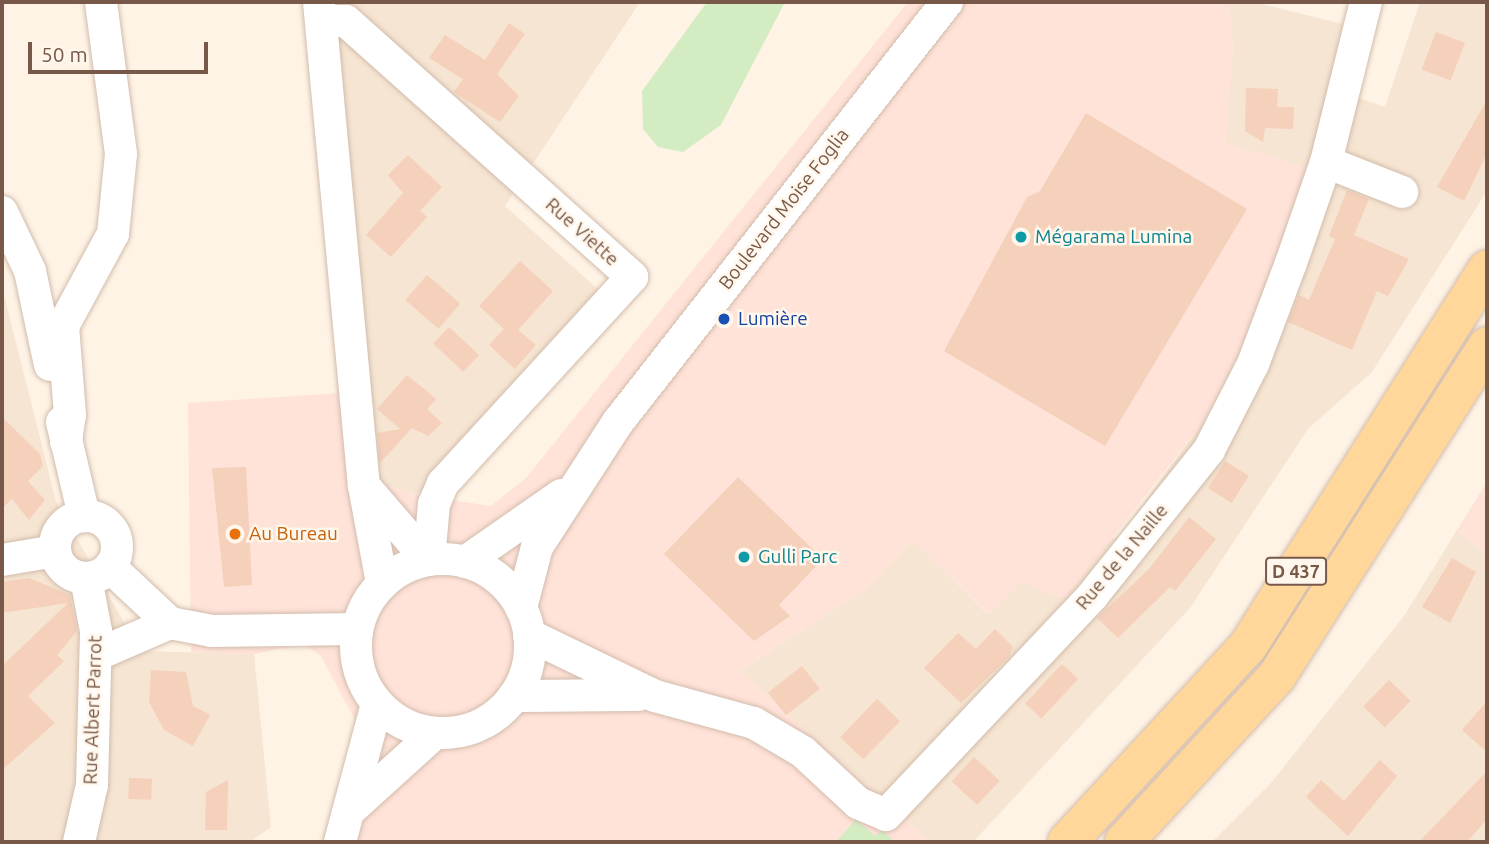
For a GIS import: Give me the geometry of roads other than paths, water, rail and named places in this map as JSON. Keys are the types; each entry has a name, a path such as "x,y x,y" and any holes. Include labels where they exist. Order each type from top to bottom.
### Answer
{"main road":[{"name":"D 437","path":"1067,842 1248,646 1487,270"},
{"name":"D 437","path":"1124,842 1277,676 1487,346"}],"street":[{"path":"66,442 70,415 63,326 113,234 121,154 102,2"},
{"name":"Boulevard Moise Foglia","path":"525,621 537,547 574,486 947,2"},
{"name":"Rue de la Naille","path":"655,696 754,723 803,752 858,803 886,815 1093,594 1209,450 1253,365 1326,162 1366,2"},
{"name":"Rue Viette","path":"382,583 364,486 320,11 346,21 632,277 443,483 434,504 429,560"},
{"path":"1326,162 1402,192"},
{"path":"2,212 30,271 84,516"},
{"path":"364,486 429,560"},
{"name":"Boulevard Moise Foglia","path":"465,562 574,486"},
{"path":"55,551 65,523 84,516 111,529 117,549 98,573"},
{"path":"2,560 55,551"},
{"path":"55,551 69,573 98,573 170,624 212,631 357,629"},
{"path":"525,621 525,677 514,696 480,726 435,733 407,726 377,704 356,658 357,629 382,583 429,560 465,562 488,571 525,621 655,696"},
{"name":"Rue Albert Parrot","path":"79,842 92,785 98,573"},
{"path":"96,655 170,624"},
{"path":"514,696 655,696"},
{"path":"344,827 377,704"},
{"path":"344,827 435,733"}],"place":[{"name":"Mégarama Lumina","path":"1021,237"},
{"name":"Lumière","path":"724,319"},
{"name":"Au Bureau","path":"235,534"},
{"name":"Gulli Parc","path":"744,557"}]}
